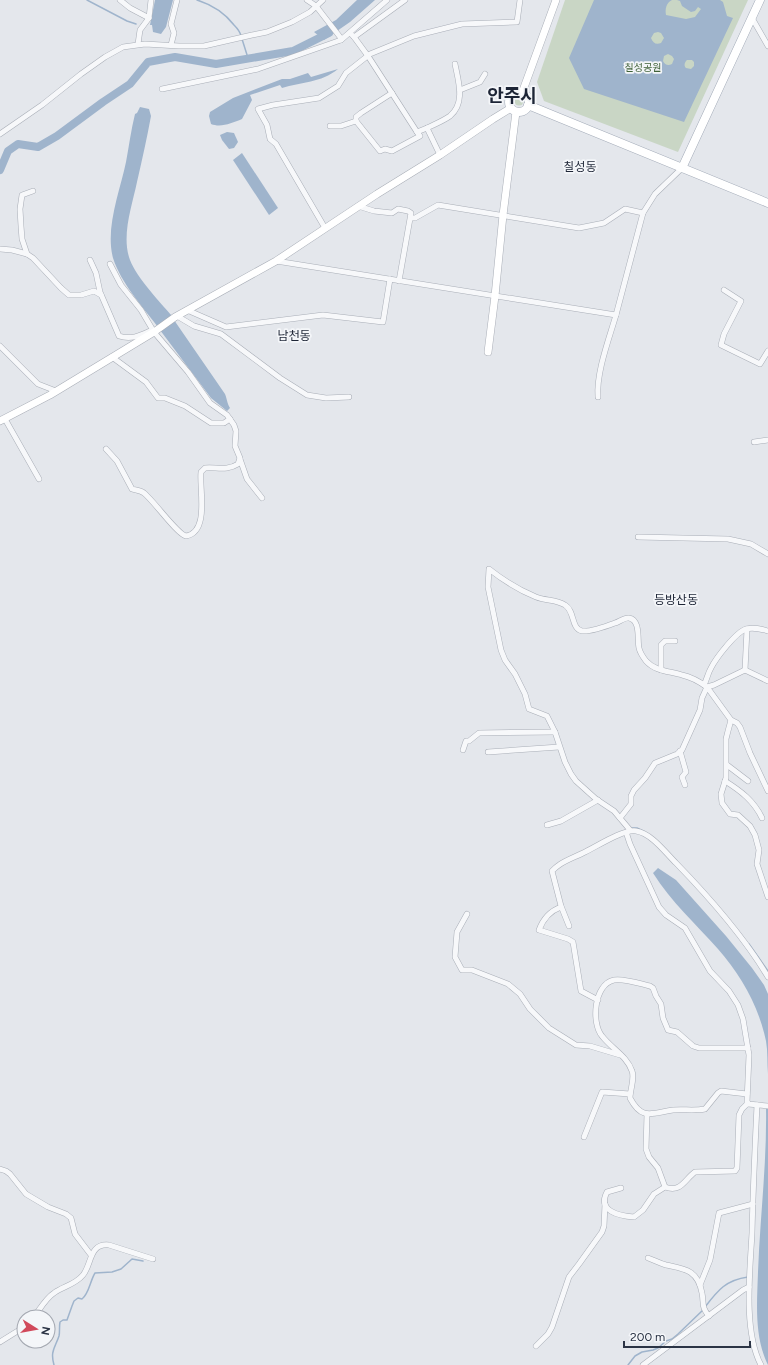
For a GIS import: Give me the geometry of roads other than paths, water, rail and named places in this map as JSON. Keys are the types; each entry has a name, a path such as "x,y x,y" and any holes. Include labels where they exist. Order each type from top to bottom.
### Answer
{"main road":[{"path":"522,93 556,0"},
{"path":"682,168 760,0"},
{"path":"2,420 56,391 155,331 176,316 276,261 358,206 440,155 493,118 514,110 519,112 525,110 528,105 527,96 522,93 516,93 511,96 509,102 514,110 488,352"},
{"path":"528,105 768,203"}],"street":[{"path":"120,0 130,8 149,18"},
{"path":"138,44 140,30 149,18 151,0"},
{"path":"171,46 174,33 171,24 177,0"},
{"path":"307,0 317,8 341,39"},
{"path":"0,134 105,57 123,47 138,44 204,46 267,32 300,18 317,8 323,0"},
{"path":"352,35 387,0"},
{"path":"162,89 258,69 352,35 405,0"},
{"path":"325,228 276,144 270,139 267,125 258,109 273,105 319,98 338,86 346,73 368,56 414,36 462,24 517,22 520,0"},
{"path":"752,18 768,46"},
{"path":"352,35 368,56 420,136 392,151 385,149 380,151 356,121"},
{"path":"417,132 428,128 455,111 459,100 460,90 455,64"},
{"path":"460,90 480,82 485,74"},
{"path":"356,121 356,117 392,93"},
{"path":"330,126 341,126 356,121"},
{"path":"428,128 440,155"},
{"path":"598,397 599,379 643,213 655,194 682,168"},
{"path":"27,254 22,239 20,209 22,195 33,191"},
{"path":"411,218 415,218 438,204 579,228 604,223 625,209 643,213"},
{"path":"358,206 374,211 392,213 398,208 411,213 399,281"},
{"path":"0,249 12,250 27,254 33,258 69,295 81,295 94,291 101,295"},
{"path":"90,260 96,273 101,295 119,336 130,338 155,331"},
{"path":"276,261 616,315"},
{"path":"110,264 121,285 210,403 227,415 236,428 235,446 247,479 262,498"},
{"path":"187,310 226,327 323,315 383,322 390,279"},
{"path":"724,290 741,301 724,334 721,345 760,364 768,351"},
{"path":"176,316 194,326 222,334 280,378 307,394 326,398 349,397"},
{"path":"222,334 226,327"},
{"path":"0,346 38,384 56,391"},
{"path":"112,357 146,382 158,398 165,398 185,406 211,423 224,423 230,419"},
{"path":"2,420 39,479"},
{"path":"754,442 768,440"},
{"path":"106,449 117,461 132,488 143,492 180,533 186,536 196,531 201,513 201,472 205,468 225,469 234,467 238,464 240,458"},
{"path":"638,538 728,539 751,544 768,554"},
{"path":"748,1103 748,1048 742,1019 735,999 710,971 685,928 666,915 659,907 626,836 628,831 620,818 614,811 598,800 576,781 571,774 547,716 529,709 526,694 502,655 488,587 489,569 502,579 526,593 543,599 558,601 567,606 572,614 575,625 581,630 589,631 629,618 633,620 638,629 639,648 642,656 651,666 661,670 681,674 706,686 731,720 737,723 768,791"},
{"path":"620,818 631,804 631,796 634,790 656,763 682,750 700,710 711,667 719,656 734,638 747,628 768,631"},
{"path":"746,670 747,628"},
{"path":"661,670 661,645 664,641 675,641"},
{"path":"706,686 714,685 746,670 768,680"},
{"path":"731,720 726,740 727,765 725,781 721,791 722,803 730,814 738,815 753,830 759,850 758,864 768,897"},
{"path":"463,750 466,741 469,741 480,734 554,732"},
{"path":"488,752 559,747"},
{"path":"680,751 686,772 682,776 685,785"},
{"path":"727,765 748,781"},
{"path":"725,781 751,800 758,809 762,818"},
{"path":"547,825 561,821 598,800"},
{"path":"569,926 561,907 552,871 558,865 617,835 628,831 642,832 657,844 688,875 740,936 768,977"},
{"path":"561,907 550,913 541,924 539,930 573,942 581,991 598,1000"},
{"path":"467,914 457,932 455,957 462,970 472,970 508,984 520,994 530,1009 549,1028 576,1045 590,1046 623,1056"},
{"path":"747,1094 721,1091 704,1109 673,1110 657,1114 643,1113 638,1110 630,1098 633,1075 630,1065 598,1030 596,1019 598,1000 603,987 615,980 650,986 653,988 661,1004 663,1018 668,1030 680,1034 693,1046 699,1048 748,1048"},
{"path":"584,1137 602,1092 630,1094"},
{"path":"748,1103 768,1106"},
{"path":"605,1204 608,1210 612,1212 623,1216 634,1217 643,1210 654,1194 665,1187 673,1189 679,1188 693,1173 698,1171 728,1172 736,1170 739,1115 748,1103"},
{"path":"758,1105 749,1287 751,1335 759,1364"},
{"path":"648,1114 646,1149 649,1157 658,1168 665,1187"},
{"path":"0,1170 6,1171 10,1174 26,1194 71,1218 75,1234 91,1255"},
{"path":"536,1346 548,1334 552,1327 569,1277 602,1232 604,1226 607,1192 620,1188"},
{"path":"700,1285 710,1260 719,1213 753,1204"},
{"path":"40,1309 52,1293 79,1280 86,1270 93,1251 98,1247 103,1245 153,1259"},
{"path":"648,1258 660,1264 690,1271 698,1280 702,1294 702,1304 705,1312 709,1316"},
{"path":"643,1365 749,1287"},
{"path":"0,1342 16,1332"}],"water":[{"path":"155,0 173,0 166,27 161,34 153,32 152,25 150,25"},
{"path":"357,0 375,0 350,22 324,40 314,32 336,20"},
{"name":"칠성공원","path":"594,0 672,0 666,6 666,15 686,19 695,17 701,9 698,7 695,11 691,12 682,6 680,1 677,0 720,0 723,2 727,16 733,18 684,122 584,89 569,58","holes":["654,33 661,33 664,38 661,43 656,44 651,38","668,54 672,56 674,59 672,64 668,65 665,63 663,61 664,56","692,60 694,62 694,66 691,69 686,68 686,61"]},
{"path":"338,69 318,80 282,88 280,85 250,95 252,100 242,119 223,125 211,124 209,116 210,112 233,98 282,79 290,79 308,73 311,77"},
{"path":"140,107 149,109 151,116 128,221 127,241 130,260 133,267 149,290 172,316 158,327 132,294 121,276 113,258 111,246 114,210 126,162 135,114"},
{"path":"227,132 234,133 238,142 234,148 229,149 222,140 220,135"},
{"path":"242,153 278,208 269,215 233,160"},
{"path":"174,320 225,394 230,408 227,411 211,398 160,330"},
{"path":"658,868 676,880 726,936 764,985 768,994 768,1074 767,1049 763,1028 748,992 726,959 660,884 653,873"},
{"path":"766,1108 768,1108 768,1365 760,1343 757,1320"}],"waterway":[{"path":"87,0 127,21 136,24"},
{"path":"197,0 208,4 222,13 237,28 241,36"},
{"path":"0,170 8,151 18,144 38,147 57,136 130,84 148,62 175,57 216,64 293,51 329,33"},
{"path":"242,39 248,58"},
{"path":"632,828 637,828 645,832"},
{"path":"749,944 768,971"},
{"path":"54,1365 53,1353 59,1336 60,1322 67,1320 74,1301 78,1298 82,1299 84,1297 95,1273 112,1272 121,1269 132,1259 143,1261"},
{"path":"705,1307 728,1283 740,1278 748,1277"},
{"path":"628,1365 635,1356 642,1352 658,1348 666,1341 672,1339 703,1310"}],"district":[{"name":"안주시","path":"512,96"},
{"name":"칠성동","path":"580,167"},
{"name":"남천동","path":"294,336"},
{"name":"등방산동","path":"676,600"}]}
